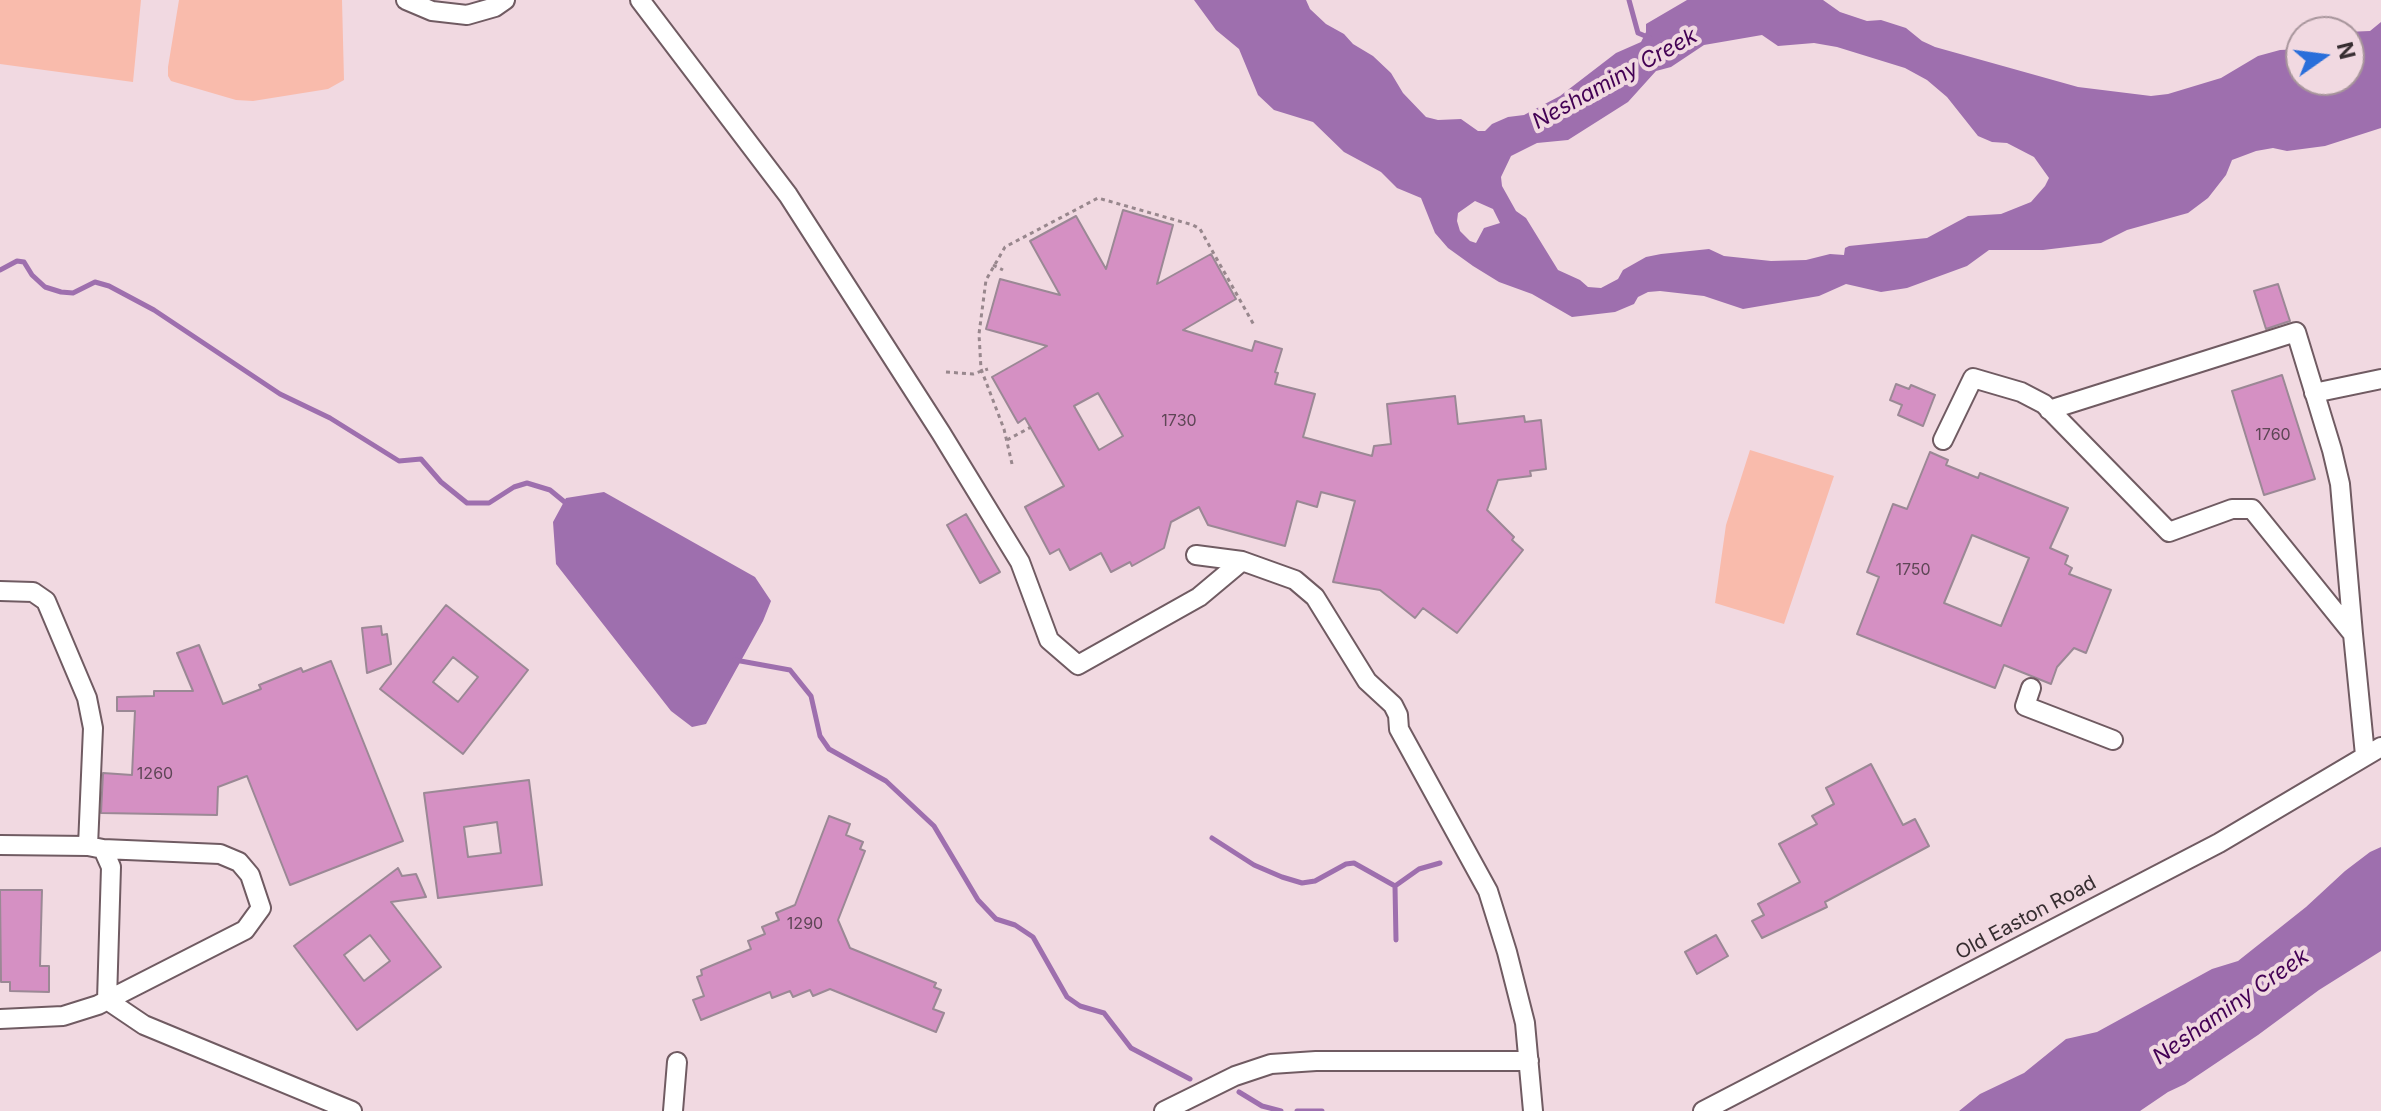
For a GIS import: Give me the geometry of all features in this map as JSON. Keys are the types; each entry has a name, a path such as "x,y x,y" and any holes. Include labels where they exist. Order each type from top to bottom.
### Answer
{"street":[{"path":"406,0 432,11 467,15 495,7 505,0"},
{"path":"640,0 788,195 941,433 1020,562 1049,640 1078,665 1199,597 1242,561"},
{"path":"2049,410 2296,332 2340,484 2353,634 2373,751"},
{"path":"1943,440 1973,378 2021,392 2049,410 2169,532 2232,509 2252,509 2353,634"},
{"path":"2314,393 2381,379"},
{"path":"1196,555 1242,561 1295,580 1315,597 1367,681 1381,697 1381,711 1387,722 1399,729 1488,891 1525,1023 1533,1111"},
{"path":"0,591 33,592 46,601 87,698 93,728 96,847 111,867 107,1000"},
{"path":"2031,688 2025,706 2113,740"},
{"name":"Old Easton Road","path":"1703,1111 2219,843 2373,751"},
{"path":"0,845 220,854 239,862 250,875 261,908 245,930 107,1000 63,1016 0,1019"},
{"path":"107,1000 144,1025 352,1111"},
{"path":"1164,1111 1235,1076 1271,1064 1316,1061 1529,1061"},
{"path":"673,1111 677,1062"}],"path":[{"path":"1012,464 1007,440 982,373 979,334 986,280 1005,247 1078,208 1102,199 1200,229 1254,325"},
{"path":"1078,208 1082,215"},
{"path":"993,265 1003,270"},
{"path":"946,372 982,373 988,369"},
{"path":"1007,440 1031,427"}],"shaded area":[{"path":"0,0 141,0 133,82 0,64"},
{"path":"179,0 342,0 344,80 328,89 253,101 236,100 171,81 168,67"},
{"path":"1750,450 1834,476 1784,624 1715,603 1726,525"}],"water":[{"name":"Neshaminy Creek","path":"1194,0 1306,0 1310,9 1326,24 1344,34 1391,73 1403,93 1426,117 1461,119 1478,131 1485,131 1492,124 1508,117 1524,115 1560,96 1616,53 1641,42 1646,24 1687,0 1823,0 1840,12 1906,28 1935,47 2078,87 2151,96 2221,78 2258,56 2285,50 2285,96 2365,96 2365,31 2381,22 2381,128 2325,146 2287,151 2273,148 2232,160 2226,175 2208,198 2188,213 2127,230 2101,243 2043,250 1989,250 1967,266 1907,288 1881,292 1846,284 1819,296 1743,309 1704,296 1660,291 1648,292 1638,297 1634,304 1615,312 1572,317 1473,266 1448,248 1435,233 1421,198 1397,188 1381,172 1344,152 1313,122 1274,110 1258,95 1239,49 1216,30","holes":["1762,35 1778,46 1814,43 1905,68 1927,80 1947,97 1978,136 1992,142 2007,143 2034,157 2049,178 2045,186 2031,202 2001,214 1968,216 1927,238 1849,246 1845,248 1844,255 1771,261 1724,256 1709,249 1661,254 1646,257 1623,270 1618,279 1601,288 1588,287 1558,270 1502,186 1501,177 1511,156 1537,143 1568,140 1628,102 1656,71 1671,67 1704,45","1475,201 1493,209 1500,223 1484,228 1476,243 1460,231 1458,213"]},
{"path":"604,492 755,577 771,601 706,724 692,727 671,711 556,564 553,522 566,498"},
{"name":"Neshaminy Creek","path":"2381,847 2381,951 2319,990 2185,1084 2140,1111 1959,1111 1980,1094 2024,1073 2066,1039 2097,1032 2212,969 2238,961 2306,907 2345,871"}],"building":[{"path":"1123,210 1173,225 1157,284 1211,254 1236,299 1183,330 1252,351 1255,341 1282,349 1275,384 1315,394 1303,437 1372,456 1374,446 1391,444 1387,404 1455,396 1458,424 1524,416 1525,422 1541,420 1546,469 1530,471 1531,476 1498,480 1487,510 1523,550 1457,633 1423,608 1415,618 1380,590 1333,582 1355,501 1321,492 1317,507 1297,501 1285,546 1208,525 1199,507 1171,522 1164,548 1132,566 1130,562 1111,572 1101,553 1070,570 1059,549 1050,554 1025,507 1064,486 1025,418 1018,423 992,377 1047,346 986,329 1000,279 1060,295 1030,241 1076,216 1106,269","holes":["1098,393 1123,436 1099,450 1074,406"]},
{"path":"2278,284 2290,321 2266,329 2254,291"},
{"path":"2282,375 2315,479 2264,495 2232,391"},
{"path":"1896,384 1909,389 1911,385 1935,395 1923,426 1898,415 1902,405 1890,400"},
{"path":"1930,452 1948,460 1946,465 1978,478 1980,473 2068,508 2050,548 2068,556 2065,564 2072,568 2069,574 2111,590 2086,653 2074,648 2057,667 2051,684 2004,665 1995,688 1857,634 1879,577 1867,572 1893,504 1907,509","holes":["1972,535 2029,558 2001,626 1944,603"]},
{"path":"966,514 1000,572 980,583 947,525"},
{"path":"446,605 528,670 463,754 380,689","holes":["453,657 478,677 458,702 433,682"]},
{"path":"381,626 382,635 387,634 391,664 367,673 362,628"},
{"path":"199,645 223,704 301,668 303,672 331,661 403,841 290,885 247,776 218,787 217,815 101,813 103,773 132,775 135,711 117,711 117,697 154,696 154,691 193,691 177,653"},
{"path":"1871,764 1903,825 1915,819 1929,846 1825,902 1827,907 1762,938 1752,921 1764,915 1758,904 1800,882 1779,844 1817,824 1812,816 1834,804 1826,788"},
{"path":"529,780 542,885 438,898 424,793","holes":["497,822 501,853 468,857 464,827"]},
{"path":"829,816 850,824 846,835 863,842 860,849 865,851 838,920 850,948 936,983 934,987 941,990 933,1009 944,1013 936,1032 830,989 813,996 810,990 793,997 790,991 772,998 770,992 701,1020 693,1000 704,996 697,977 702,975 701,970 751,949 748,941 765,934 762,927 779,920 776,913 795,905"},
{"path":"398,868 402,876 416,874 426,897 391,902 441,967 357,1030 294,946","holes":["370,935 390,961 364,981 344,955"]},
{"path":"0,890 42,890 40,966 49,966 49,992 10,991 10,982 1,982"},
{"path":"1716,935 1728,956 1697,974 1685,952"}],"waterway":[{"name":"Neshaminy Creek","path":"1629,0 1638,33 1650,38"},
{"path":"0,270 17,261 24,262 45,287 61,292 73,293 95,282 109,286 154,310 280,394 330,418 399,461 421,459 441,482 467,503 489,503 514,487 527,483 550,490 567,504"},
{"path":"735,660 790,670 811,696 820,736 829,749 886,781 934,826 978,900 996,919 1015,925 1033,937 1067,997 1080,1006 1104,1013 1131,1048 1190,1079"},
{"path":"1212,838 1254,865 1302,883 1315,881 1346,864 1354,863 1395,886"},
{"path":"1396,940 1395,886 1419,869 1440,863"},
{"path":"1239,1092 1262,1106 1281,1111"},
{"path":"1297,1111 1322,1111"}]}
